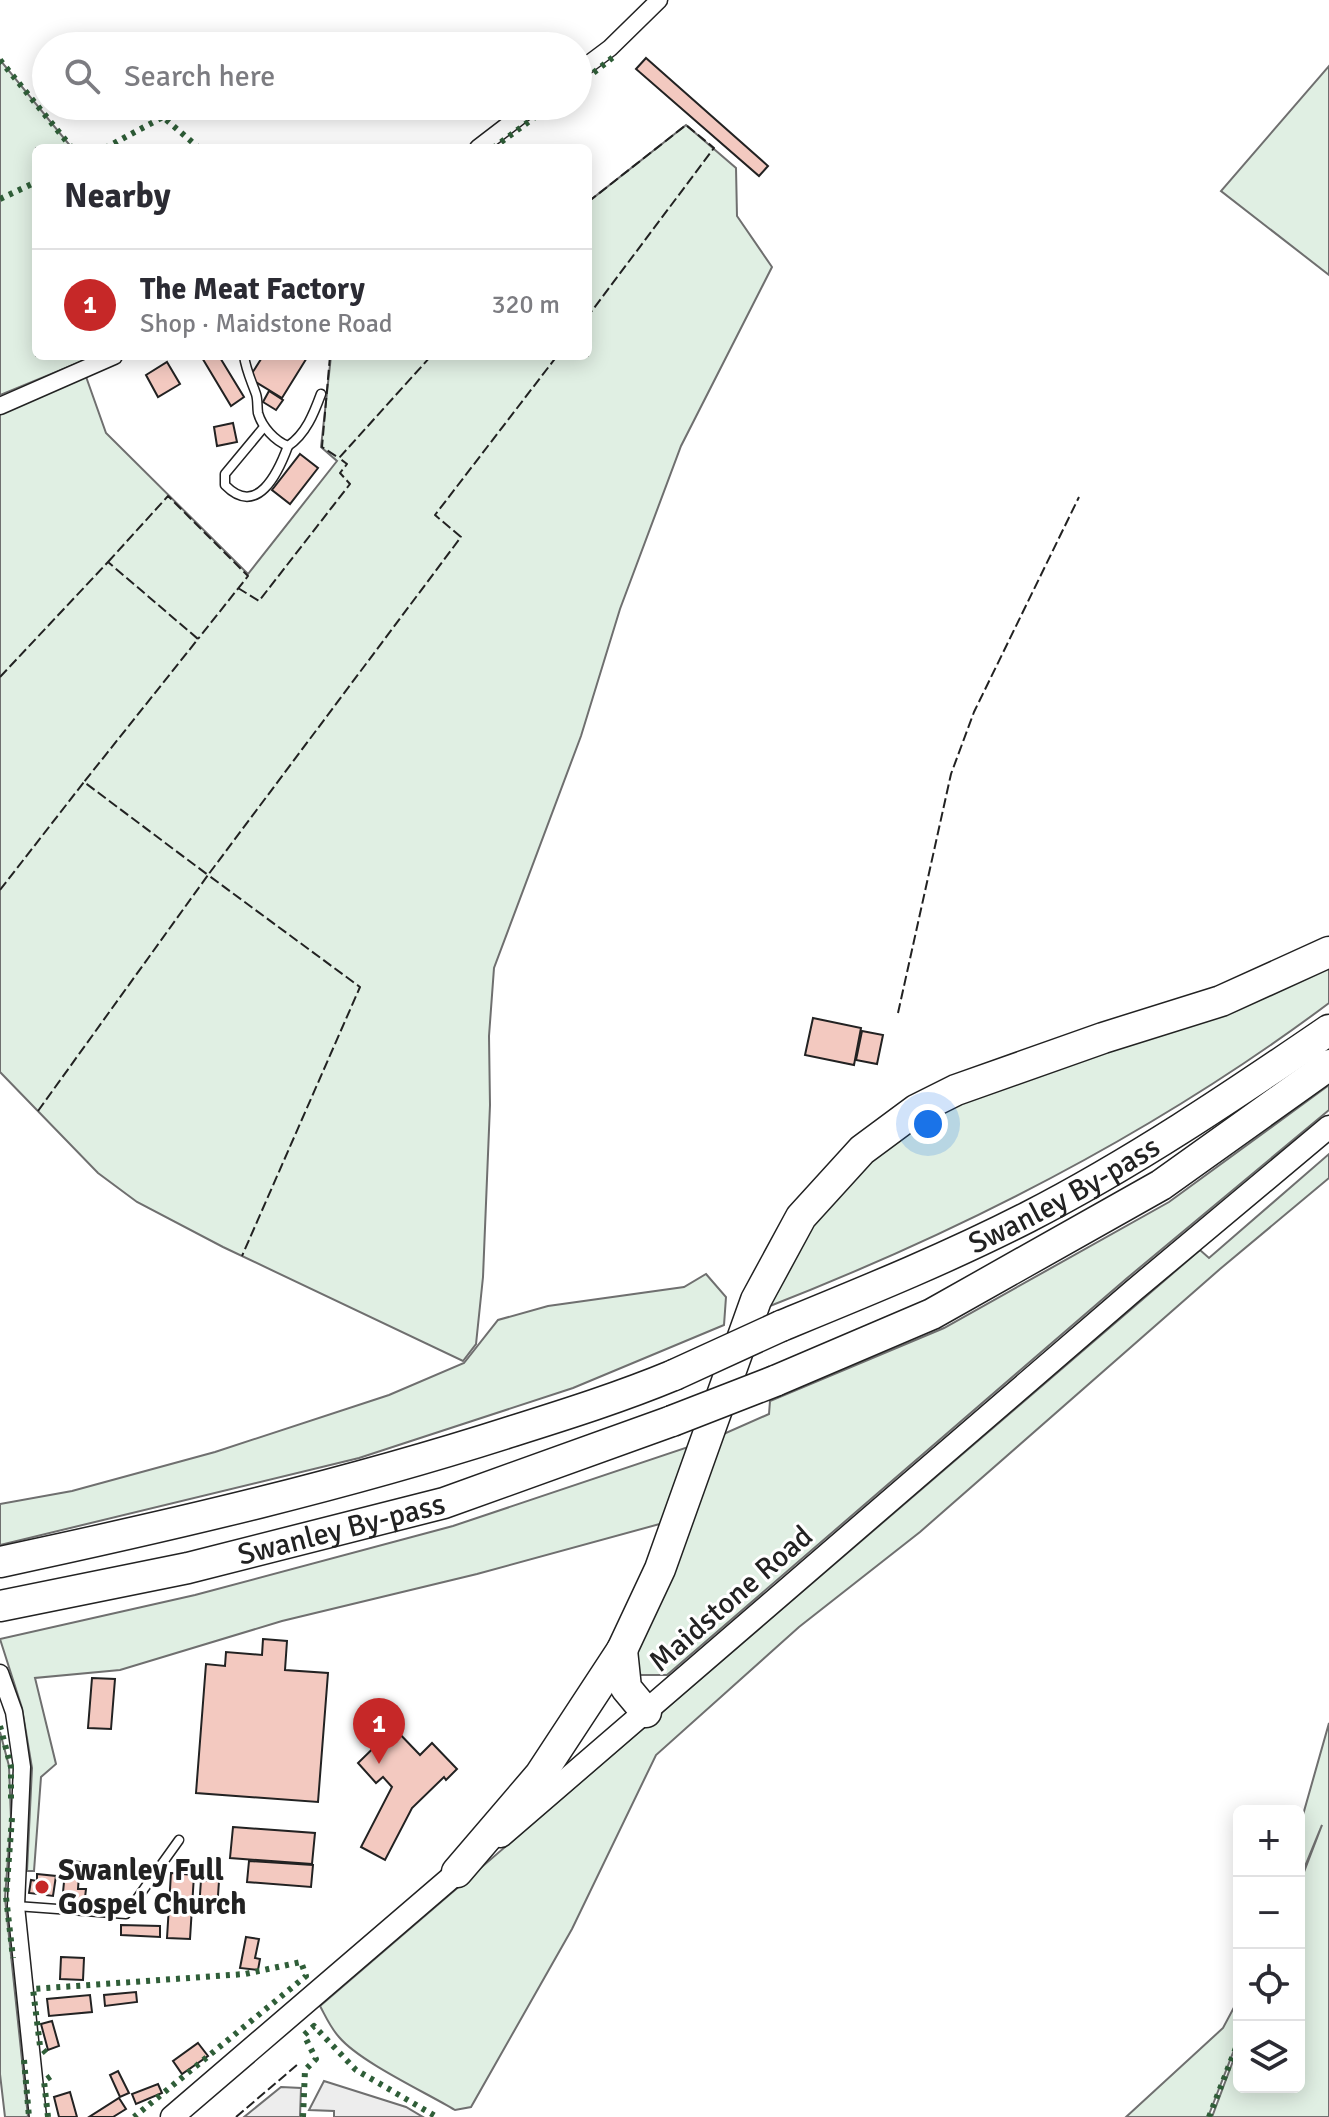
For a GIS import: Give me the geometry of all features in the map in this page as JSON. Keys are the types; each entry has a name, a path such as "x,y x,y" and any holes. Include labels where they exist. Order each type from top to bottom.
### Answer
{"highway":[{"path":"457,1872 540,1775 622,1650 660,1569 756,1300 801,1217 862,1150 916,1110 956,1090 1103,1038 1221,1001 1329,952"},
{"name":"Swanley By-pass","path":"0,1562 177,1524 413,1464 624,1396 895,1279 1028,1217 1166,1139 1329,1030"},
{"name":"Swanley By-pass","path":"0,1606 188,1568 444,1503 775,1381 932,1314 1161,1185 1329,1065"},
{"path":"622,1650 626,1688 646,1712"}],"main road":[{"name":"Maidstone Road","path":"172,2117 1133,1291 1329,1127"}],"street":[{"path":"592,62 659,0"},
{"path":"483,144 515,120"},
{"path":"0,406 105,360"},
{"path":"0,1673 14,1712 22,1767 16,1906 38,2117"}],"lane":[{"path":"245,360 264,427 288,446"},
{"path":"264,427 225,474 225,485 243,497 257,495 274,475 288,446 299,438 306,427 321,394"},
{"path":"16,1906 126,1914 179,1840"}],"green space":[{"path":"0,60 32,99 32,120 49,120 69,144 32,144 32,360 85,360 0,395"},
{"path":"1329,66 1329,275 1221,191"},
{"path":"686,125 736,168 737,216 772,267 681,446 620,609 581,736 494,968 489,1036 490,1105 483,1277 476,1344 463,1361 223,1247 137,1202 98,1173 0,1072 0,407 84,371 106,433 248,574 337,461 321,447 331,360 592,360 592,199"},
{"path":"1329,959 1329,1003 1196,1094 1058,1175 986,1211 913,1246 765,1308 817,1218 874,1157 942,1109"},
{"path":"1329,1085 1329,1110 1126,1279 667,1675 641,1675 635,1669 638,1640 719,1436 769,1414 770,1401 944,1328 1169,1202"},
{"path":"1329,1154 1329,1178 1220,1269 920,1532 799,1627 656,1755 572,1929 471,2107 455,2110 377,2066 339,2037 320,2006 1200,1250 1209,1258"},
{"path":"706,1274 726,1297 724,1325 573,1388 359,1458 0,1545 0,1504 72,1491 215,1452 389,1395 464,1363 498,1320 548,1306 684,1287"},
{"path":"694,1445 667,1522 477,1574 282,1621 120,1670 35,1678 56,1764 41,1777 34,1871 27,1871 32,1768 22,1708 0,1639 195,1595 453,1526"},
{"path":"1329,1723 1329,2117 1212,2117 1233,2061 1233,2093 1305,2093 1305,1869 1322,1825 1305,1866 1305,1808"},
{"path":"0,1732 9,1766 11,1819 5,1898 28,2117 5,2117 0,2074"},
{"path":"1233,2009 1233,2052 1208,2117 1126,2117 1223,2028"}],"shaded area":[{"path":"324,2081 406,2107 423,2117 334,2117 334,2111 309,2110"},
{"path":"281,2087 301,2088 300,2117 244,2117"}],"building":[{"path":"646,58 768,166 759,176 636,69"},
{"path":"203,360 221,360 244,397 231,406"},
{"path":"260,360 306,360 282,398 249,378"},
{"path":"167,362 180,384 158,397 146,375"},
{"path":"269,391 283,400 276,410 263,402"},
{"path":"233,423 237,442 217,446 214,427"},
{"path":"300,454 318,468 290,504 272,490"},
{"path":"813,1018 861,1028 854,1065 805,1055"},
{"path":"862,1031 883,1035 877,1064 856,1060"},
{"path":"263,1639 287,1641 285,1670 328,1673 318,1802 196,1793 206,1664 225,1666 226,1652 262,1655"},
{"path":"92,1678 115,1679 111,1729 88,1728"},
{"path":"394,1728 420,1755 432,1743 457,1769 446,1780 444,1777 412,1808 385,1860 361,1847 392,1787 383,1777 376,1783 358,1763"},
{"path":"233,1827 315,1833 312,1864 230,1858"},
{"path":"66,1861 80,1862 78,1889 86,1889 84,1906 62,1903"},
{"path":"249,1861 313,1865 311,1887 247,1882"},
{"path":"171,1873 194,1875 190,1939 167,1938"},
{"name":"Swanley Full Gospel Church","path":"37,1874 56,1876 53,1896 29,1893 31,1880 37,1881"},
{"path":"201,1880 219,1881 217,1910 199,1909"},
{"path":"121,1925 160,1926 160,1937 121,1935"},
{"path":"246,1937 259,1939 255,1958 260,1959 258,1970 240,1968"},
{"path":"61,1957 84,1958 83,1980 60,1979"},
{"path":"136,1992 137,2002 105,2006 104,1995"},
{"path":"90,1995 92,2012 49,2016 47,1999"},
{"path":"52,2021 59,2046 48,2050 41,2024"},
{"path":"198,2043 208,2056 182,2074 173,2061"},
{"path":"118,2071 129,2093 120,2097 110,2075"},
{"path":"158,2084 162,2093 136,2104 132,2094"},
{"path":"70,2092 77,2117 59,2117 54,2097"},
{"path":"119,2098 126,2109 113,2117 89,2117"}],"hedge":[{"path":"592,74 617,54"},
{"path":"0,60 32,99"},
{"path":"49,120 69,144"},
{"path":"112,144 157,120"},
{"path":"166,120 194,144"},
{"path":"498,144 531,120"},
{"path":"0,199 32,184"},
{"path":"0,1726 11,1767 11,1799"},
{"path":"12,1818 6,1897 13,1958"},
{"path":"46,2053 40,2046 33,1989 245,1974 301,1962 306,1976 134,2117"},
{"path":"303,2117 305,2070 316,2059 304,2035 314,2026 356,2070 437,2117"},
{"path":"1209,2117 1233,2055"},
{"path":"24,2060 29,2117"},
{"path":"48,2117 44,2081 54,2074"}],"fence":[{"path":"592,199 686,125 714,148 592,311"},
{"path":"330,360 322,447 339,458"},
{"path":"238,588 259,601 350,484 340,473 347,464 339,458 427,360"},
{"path":"0,890 84,782 208,875 461,537 435,515 554,360"},
{"path":"108,562 168,496 248,576 198,639"},
{"path":"898,1013 951,774 974,712 1079,497"},
{"path":"0,677 108,562 198,639 84,782"},
{"path":"38,1111 208,875 360,987 242,1256"},
{"path":"236,2117 297,2065"}],"place":[{"name":"The Meat Factory","path":"379,1764"},
{"name":"Swanley Full Gospel Church","path":"42,1887"}]}
